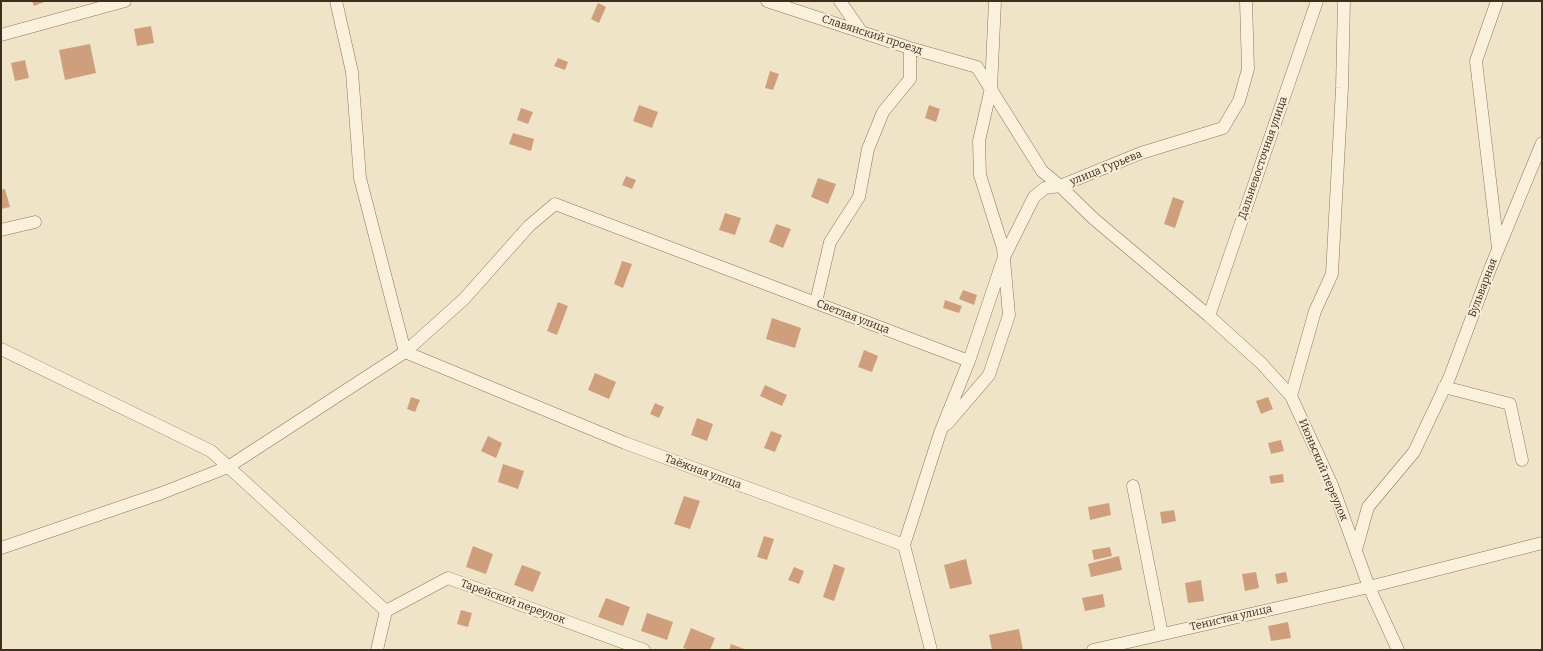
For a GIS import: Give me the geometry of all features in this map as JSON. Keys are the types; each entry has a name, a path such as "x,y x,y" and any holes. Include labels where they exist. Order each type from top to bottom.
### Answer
{"street":[{"path":"1,35 125,1"},
{"path":"1,548 155,495 228,467 406,352 360,178 352,72 336,1"},
{"name":"Славянский проезд","path":"767,1 860,30 910,48 977,67"},
{"path":"840,1 860,30"},
{"path":"940,433 989,375 1009,315 1003,248 980,175 979,141 990,88 995,1"},
{"name":"улица Гурьева","path":"969,361 1004,257 1034,198 1045,188 1060,186 1141,153 1223,128 1239,101 1248,69 1246,1"},
{"name":"Дальневосточная улица","path":"1209,316 1317,1"},
{"path":"1291,396 1315,311 1332,274 1342,88 1344,1"},
{"name":"Бульварная","path":"1356,550 1368,507 1414,452 1450,376 1498,249 1476,62 1497,1"},
{"path":"816,302 830,242 859,197 868,149 883,112 910,78 910,48"},
{"name":"Июньский переулок","path":"977,67 1042,171 1094,219 1209,316 1261,363 1291,396 1332,485 1369,587 1398,650"},
{"path":"1498,249 1542,142"},
{"name":"Светлая улица","path":"406,352 464,299 530,226 555,204 969,361"},
{"path":"1,230 35,222"},
{"path":"1,349 211,451 386,611 377,650"},
{"name":"Таёжная улица","path":"406,352 625,443 904,545"},
{"path":"931,650 904,545 940,433 969,361"},
{"path":"1444,388 1510,404 1522,460"},
{"path":"1133,486 1162,634"},
{"name":"Тенистая улица","path":"1093,650 1369,587 1542,543"},
{"name":"Тарейский переулок","path":"386,611 448,578 644,650"}],"building":[{"path":"32,1 47,1 34,6"},
{"path":"598,3 606,7 599,23 591,19"},
{"path":"151,26 154,43 137,46 134,29"},
{"path":"90,44 96,73 65,80 59,50"},
{"path":"558,58 568,62 565,70 554,66"},
{"path":"25,60 29,78 15,81 11,63"},
{"path":"770,71 779,74 773,90 765,88"},
{"path":"639,105 658,112 652,128 633,121"},
{"path":"929,105 940,109 936,122 925,118"},
{"path":"521,108 533,112 528,124 517,120"},
{"path":"513,133 534,139 531,151 509,144"},
{"path":"626,176 636,180 632,189 622,185"},
{"path":"818,178 836,184 828,204 811,197"},
{"path":"5,189 10,207 1,209 1,190"},
{"path":"1173,197 1184,201 1175,228 1164,224"},
{"path":"725,213 741,218 735,235 719,230"},
{"path":"776,224 791,229 783,248 769,242"},
{"path":"622,261 632,264 623,288 614,284"},
{"path":"963,290 977,295 974,305 959,299"},
{"path":"945,300 962,306 959,313 943,308"},
{"path":"558,302 568,306 557,335 547,331"},
{"path":"772,318 801,328 795,348 766,339"},
{"path":"864,350 878,356 872,372 858,367"},
{"path":"595,373 616,382 609,399 588,390"},
{"path":"765,385 787,395 782,406 760,396"},
{"path":"411,397 420,400 415,412 407,409"},
{"path":"1268,397 1273,409 1261,414 1256,401"},
{"path":"655,403 664,407 659,418 650,414"},
{"path":"697,418 713,424 707,441 691,435"},
{"path":"771,431 782,435 775,452 764,448"},
{"path":"488,436 502,443 496,458 481,451"},
{"path":"1281,440 1284,451 1271,454 1268,443"},
{"path":"503,464 524,471 518,489 498,482"},
{"path":"1283,474 1284,482 1271,484 1269,476"},
{"path":"684,496 700,501 690,529 674,524"},
{"path":"1109,503 1111,515 1090,520 1088,507"},
{"path":"1174,510 1176,521 1162,524 1160,512"},
{"path":"764,536 774,539 767,560 757,557"},
{"path":"473,546 493,554 486,574 466,567"},
{"path":"1110,547 1112,556 1094,560 1092,550"},
{"path":"1119,556 1122,570 1091,577 1088,564"},
{"path":"966,559 972,584 950,589 944,565"},
{"path":"834,564 845,568 834,601 823,597"},
{"path":"522,565 541,572 533,592 514,585"},
{"path":"794,567 804,571 799,584 788,580"},
{"path":"1256,572 1259,588 1245,591 1242,574"},
{"path":"1286,572 1288,582 1277,584 1275,574"},
{"path":"1201,580 1204,601 1188,603 1185,583"},
{"path":"1103,594 1105,607 1085,611 1082,598"},
{"path":"606,598 630,607 623,626 598,617"},
{"path":"461,610 472,613 468,627 457,624"},
{"path":"647,613 673,622 667,640 641,631"},
{"path":"1288,622 1291,638 1271,641 1268,626"},
{"path":"691,628 715,638 710,650 690,650 683,648"},
{"path":"1019,629 1023,650 992,650 989,635"},
{"path":"731,644 747,650 729,650"}]}
